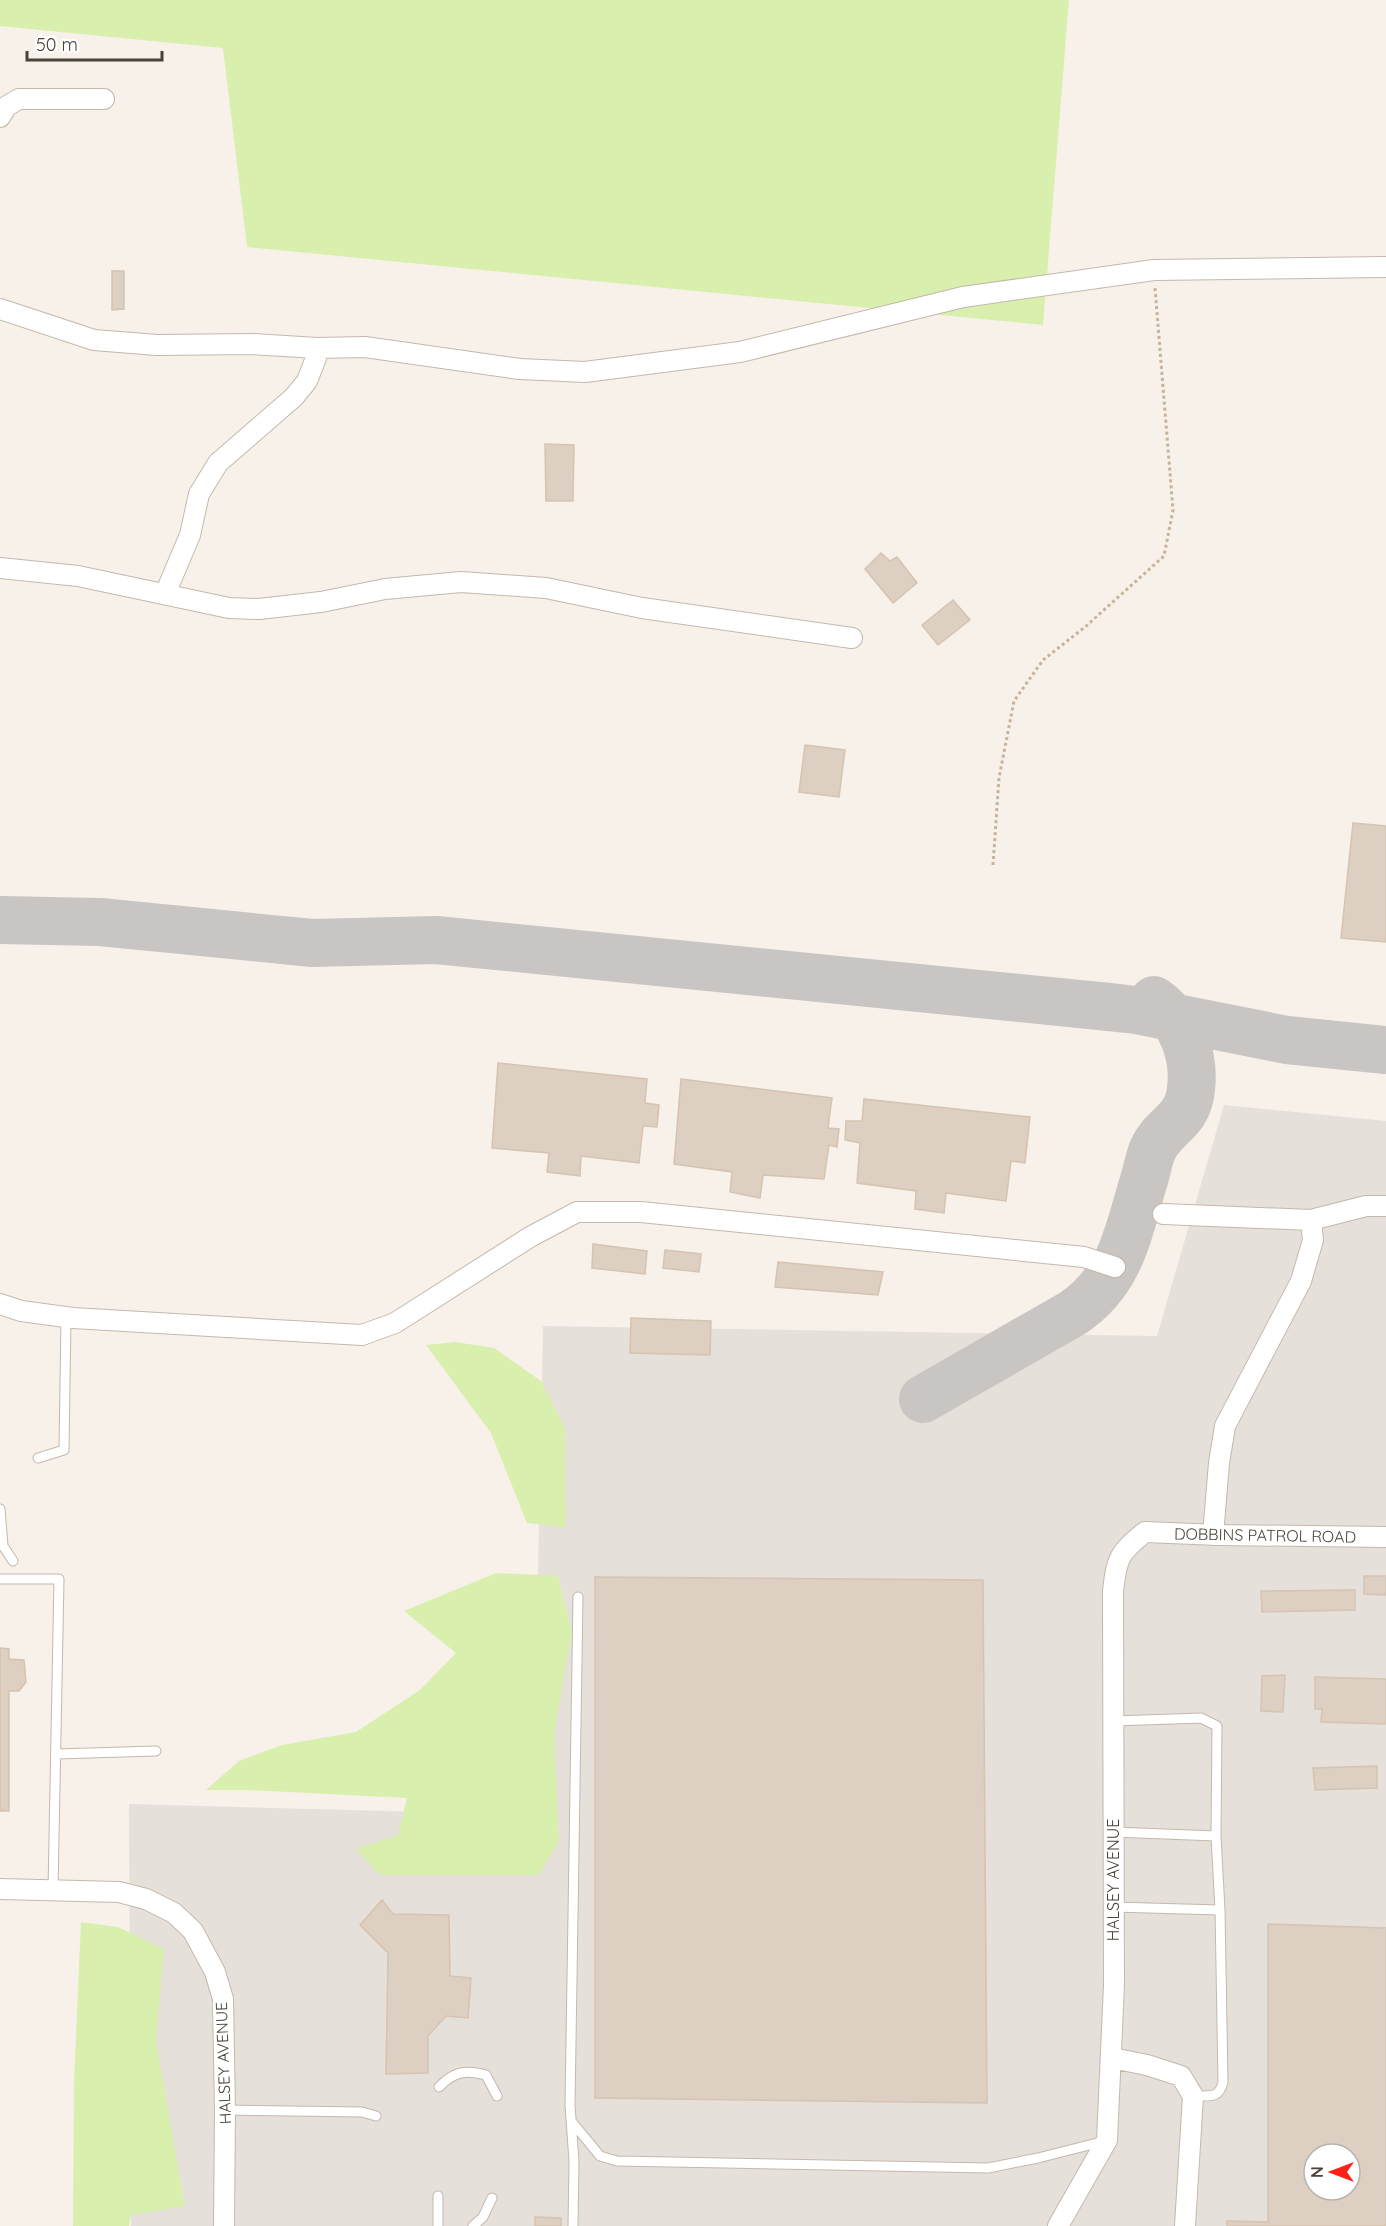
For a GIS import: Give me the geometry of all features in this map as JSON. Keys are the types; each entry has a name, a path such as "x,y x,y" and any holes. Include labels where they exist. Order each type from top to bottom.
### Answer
{"street":[{"path":"0,117 7,106 19,99 104,99"},
{"path":"0,309 94,340 157,345 252,344 317,348 365,347 520,369 585,372 741,352 963,297 1154,270 1386,267"},
{"path":"165,594 190,535 199,494 218,463 294,397 307,381 316,358 317,348"},
{"path":"0,568 78,576 229,608 259,609 321,602 385,589 461,582 546,588 642,608 852,638"},
{"path":"1163,1214 1311,1220 1366,1206 1386,1206"},
{"path":"0,1304 21,1311 66,1317 362,1335 395,1323 530,1236 577,1212 641,1212 855,1233 1084,1257 1115,1267"},
{"path":"1213,1535 1219,1463 1225,1426 1301,1281 1313,1240 1311,1220"},
{"name":"DOBBINS PATROL ROAD","path":"1145,1532 1386,1537"},
{"name":"HALSEY AVENUE","path":"1058,2226 1107,2140 1112,2058 1113,1591 1116,1566 1124,1549 1145,1532"},
{"name":"HALSEY AVENUE","path":"0,1889 119,1892 146,1899 174,1913 193,1931 215,1972 223,1999 224,2226"},
{"path":"1112,2058 1147,2065 1181,2076 1193,2096 1185,2226"}],"lane":[{"path":"38,1458 64,1450 66,1317"},
{"path":"0,1509 3,1546 13,1561"},
{"path":"0,1579 59,1579 53,1890"},
{"path":"573,2226 572,2122 578,1597"},
{"path":"1114,1721 1201,1718 1217,1726 1216,1836 1220,1910 1223,2082 1221,2091 1217,2095 1193,2096"},
{"path":"56,1754 156,1751"},
{"path":"1113,1832 1216,1836"},
{"path":"1113,1907 1220,1910"},
{"path":"439,2087 448,2076 457,2073 477,2073 486,2076 497,2096"},
{"path":"225,2110 362,2112 376,2116"},
{"path":"572,2122 600,2156 617,2161 988,2168 1107,2140"},
{"path":"438,2196 438,2226"},
{"path":"473,2226 483,2217 492,2198"}],"path":[{"path":"993,866 999,778 1014,701 1043,660 1085,627 1164,556 1173,510 1154,270"}],"shaded area":[{"path":"1224,1105 1386,1121 1386,2226 131,2226 129,1804 533,1815 543,1326 1157,1336"}],"green space":[{"path":"0,0 1069,0 1043,325 247,247 223,48 0,26"},
{"path":"455,1342 494,1348 541,1381 565,1428 566,1527 527,1523 491,1433 426,1345"},
{"path":"496,1573 558,1576 572,1632 554,1734 559,1841 539,1875 380,1875 356,1849 398,1835 407,1798 206,1790 239,1761 282,1745 356,1732 420,1690 456,1653 404,1611"},
{"path":"81,1922 118,1927 164,1949 156,2041 185,2206 131,2215 129,2226 73,2226 74,2081"}],"building":[{"path":"112,271 124,271 124,309 112,310"},
{"path":"545,444 574,445 573,501 546,501"},
{"path":"881,553 890,561 897,557 917,583 893,603 865,569"},
{"path":"953,600 970,620 938,645 922,625"},
{"path":"805,745 845,750 839,797 799,792"},
{"path":"1353,823 1386,826 1386,942 1341,938"},
{"path":"498,1063 647,1079 645,1103 659,1105 657,1127 643,1126 639,1163 581,1156 580,1176 547,1172 549,1153 492,1148"},
{"path":"681,1079 832,1098 828,1128 839,1129 837,1147 829,1145 824,1179 763,1175 760,1198 730,1192 732,1172 674,1164"},
{"path":"864,1099 1030,1117 1025,1163 1011,1161 1006,1201 946,1193 944,1213 915,1209 916,1191 857,1183 860,1143 845,1140 846,1121 862,1121"},
{"path":"593,1244 647,1251 645,1274 592,1268"},
{"path":"665,1250 701,1254 699,1272 663,1268"},
{"path":"778,1262 883,1272 878,1295 775,1287"},
{"path":"631,1318 711,1321 710,1355 630,1353"},
{"path":"1364,1576 1386,1576 1386,1595 1364,1594"},
{"path":"595,1577 983,1580 987,2103 595,2098"},
{"path":"1355,1590 1355,1610 1262,1612 1261,1591"},
{"path":"0,1648 9,1649 9,1659 24,1660 26,1682 19,1691 9,1691 9,1811 0,1811"},
{"path":"1285,1675 1283,1712 1261,1711 1262,1676"},
{"path":"1315,1677 1386,1679 1386,1724 1321,1722 1322,1709 1315,1709"},
{"path":"1377,1766 1377,1788 1315,1790 1313,1768"},
{"path":"382,1900 393,1914 449,1915 450,1976 471,1978 468,2018 446,2016 428,2036 428,2073 386,2074 388,1953 360,1925"},
{"path":"1268,1924 1386,1928 1386,2226 1227,2226 1227,2221 1268,2222"},
{"path":"535,2217 561,2218 561,2226 535,2226"}],"taxiway":[{"path":"0,920 100,922 312,943 436,940 1136,1010 1287,1040 1386,1050"},
{"path":"923,1399 1073,1313 1103,1286 1113,1270 1127,1236 1153,1149 1163,1134 1181,1116 1189,1100 1191,1089 1191,1064 1184,1039 1172,1017 1154,1000"}]}
